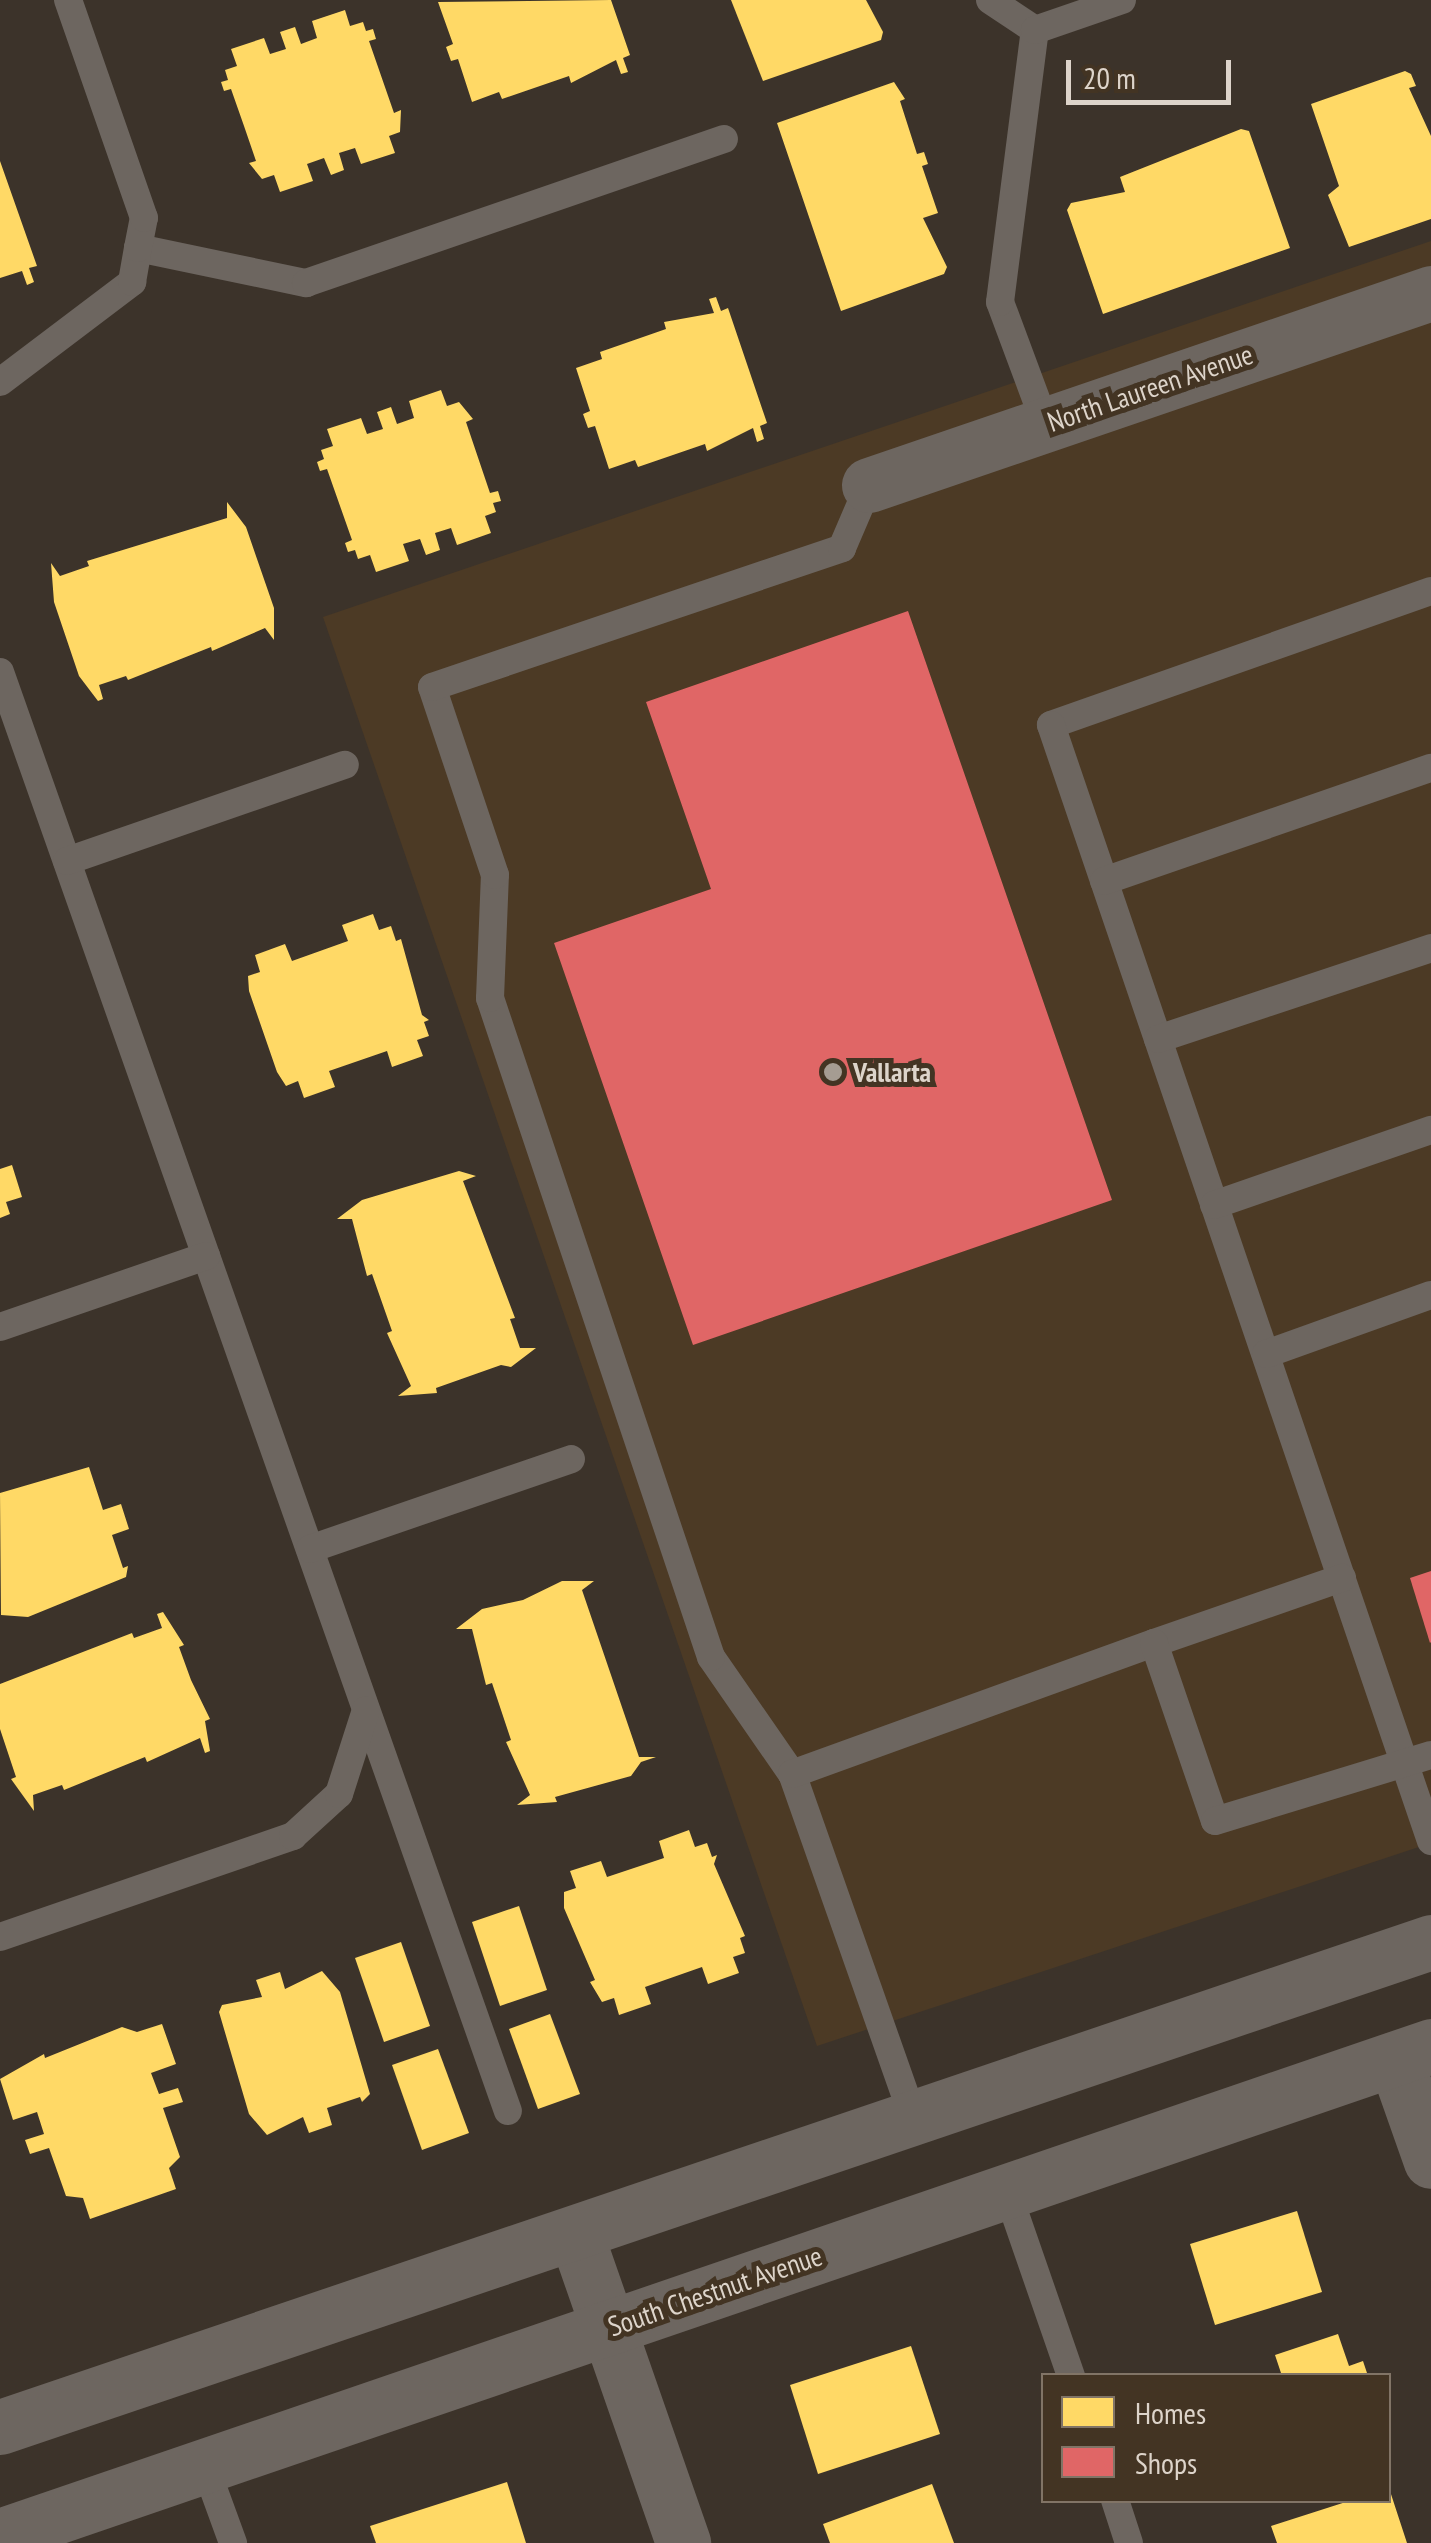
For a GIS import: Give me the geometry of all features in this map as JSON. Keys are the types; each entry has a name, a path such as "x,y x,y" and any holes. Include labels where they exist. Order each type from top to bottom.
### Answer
{"main road":[{"name":"North Laureen Avenue","path":"869,485 1431,293"},
{"path":"0,2427 576,2235 1431,1942"},
{"path":"1413,2052 1431,2162"},
{"name":"South Chestnut Avenue","path":"0,2536 1413,2052"},
{"path":"576,2235 683,2543"}],"lane":[{"path":"0,382 132,282 144,218 68,0"},
{"path":"990,0 1035,30"},
{"path":"1035,30 1122,0"},
{"path":"1035,30 1000,302 1045,422"},
{"path":"138,248 306,282 724,138"},
{"path":"869,485 842,548 432,687 495,875 490,998 711,1657 792,1774 913,2117"},
{"path":"1431,591 1051,724 1342,1578 1418,1758 1431,1841"},
{"path":"0,672 508,2111"},
{"path":"67,861 346,765"},
{"path":"1104,880 1431,768"},
{"path":"1158,1039 1431,948"},
{"path":"1214,1205 1431,1130"},
{"path":"0,1327 206,1256"},
{"path":"1266,1354 1431,1296"},
{"path":"310,1548 571,1459"},
{"path":"792,1774 1342,1578"},
{"path":"1154,1643 1215,1821 1418,1758"},
{"path":"0,1937 293,1836 339,1794 366,1710"},
{"path":"1008,2191 1070,2373"},
{"path":"205,2466 232,2543"},
{"path":"1116,2503 1130,2543"}],"shaded area":[{"path":"1431,241 1431,1843 817,2046 323,617"}],"building: Homes":[{"path":"611,0 630,55 623,58 628,72 621,74 616,60 571,83 569,76 502,99 499,92 472,102 458,59 451,61 446,47 453,44 438,2"},
{"path":"731,0 866,0 883,32 881,40 763,81"},
{"path":"345,10 350,26 363,22 366,31 373,29 376,39 369,41 394,113 401,110 400,132 389,136 395,153 361,164 355,148 339,153 344,170 331,175 324,158 307,164 313,181 280,192 274,175 262,179 249,163 256,161 244,126 231,89 224,91 221,82 228,80 225,70 237,66 231,49 264,38 270,54 286,49 280,32 295,27 301,44 317,38 312,21"},
{"path":"1405,71 1411,74 1416,86 1409,88 1431,136 1431,219 1349,247 1328,195 1339,186 1311,104"},
{"path":"894,82 905,99 900,101 917,154 924,152 928,164 922,166 938,213 923,218 947,267 944,274 841,311 777,123"},
{"path":"1241,129 1249,131 1290,248 1103,314 1067,210 1071,203 1125,192 1120,177"},
{"path":"0,161 37,266 29,268 34,282 27,285 22,271 0,278"},
{"path":"716,297 721,311 728,308 767,423 760,426 764,439 757,442 753,428 707,451 705,444 638,467 635,460 609,469 595,426 588,428 583,414 590,411 576,368 602,359 600,352 666,329 664,322 714,313 709,299"},
{"path":"441,390 447,406 459,402 473,419 466,422 490,493 498,491 501,501 493,503 496,512 485,516 491,533 457,545 451,528 435,533 440,550 426,555 420,539 403,544 409,561 376,572 370,555 358,559 355,550 348,552 345,543 352,540 327,469 320,471 317,462 324,459 321,450 333,446 327,429 361,418 367,434 383,429 377,412 391,407 397,424 414,418 409,401"},
{"path":"227,502 246,527 274,608 274,640 265,628 128,680 126,676 99,685 103,699 98,701 79,676 54,602 51,563 60,576 89,566 87,561 227,518"},
{"path":"373,914 379,930 391,926 396,941 401,939 422,1015 429,1020 424,1022 429,1036 417,1040 423,1056 392,1067 387,1051 329,1071 335,1087 304,1098 298,1081 286,1086 277,1072 249,991 248,976 260,972 255,955 285,944 292,961 348,941 342,925"},
{"path":"12,1165 22,1197 6,1202 10,1214 0,1218 0,1169"},
{"path":"459,1171 476,1176 463,1181 515,1318 510,1319 520,1348 536,1348 511,1367 501,1365 436,1388 437,1393 398,1396 411,1386 387,1333 392,1331 372,1274 367,1276 352,1219 337,1219 362,1200"},
{"path":"89,1467 103,1510 121,1504 129,1529 112,1535 123,1568 128,1566 126,1577 28,1617 1,1615 0,1493"},
{"path":"562,1581 594,1581 582,1590 639,1757 656,1757 641,1762 631,1776 555,1797 557,1802 517,1805 530,1795 506,1742 511,1740 492,1683 486,1685 472,1629 456,1629 482,1609 523,1600"},
{"path":"163,1612 184,1645 179,1647 210,1719 205,1721 210,1751 205,1753 200,1738 147,1762 145,1757 64,1790 62,1785 33,1795 34,1811 11,1779 16,1777 0,1729 0,1684 132,1633 134,1638 162,1628 157,1614"},
{"path":"689,1830 695,1847 707,1843 712,1857 717,1855 714,1864 745,1936 740,1938 745,1953 733,1957 739,1973 708,1984 702,1967 645,1987 651,2004 619,2015 614,1998 602,2002 590,1982 595,1980 564,1908 564,1892 576,1888 570,1871 601,1861 607,1877 664,1858 659,1841"},
{"path":"519,1906 547,1990 500,2006 472,1922"},
{"path":"401,1942 430,2026 384,2042 355,1958"},
{"path":"322,1971 340,1992 370,2094 362,2102 360,2097 327,2108 332,2125 309,2133 303,2117 267,2135 249,2114 219,2012 222,2005 262,1997 256,1980 280,1972 285,1989"},
{"path":"550,2014 580,2094 538,2109 509,2029"},
{"path":"162,2024 176,2064 151,2073 159,2094 178,2088 183,2102 163,2108 180,2157 169,2168 176,2189 90,2219 83,2198 66,2196 49,2148 30,2154 25,2140 44,2134 37,2112 13,2120 0,2079 44,2054 45,2058 122,2027 137,2032"},
{"path":"438,2049 469,2133 422,2150 392,2065"},
{"path":"1297,2211 1322,2292 1215,2325 1190,2244"},
{"path":"1338,2334 1349,2366 1363,2361 1367,2373 1281,2373 1275,2355"},
{"path":"911,2346 940,2434 818,2474 790,2385"},
{"path":"507,2482 526,2543 376,2543 370,2526"},
{"path":"932,2484 954,2543 830,2543 823,2524"},
{"path":"1391,2494 1407,2543 1277,2543 1271,2526 1343,2503 1391,2503"}],"building: Shops":[{"name":"Vallarta","path":"908,611 1112,1200 693,1345 554,943 711,889 646,702"},
{"path":"1431,1571 1431,1642 1430,1643 1410,1578"}],"place":[{"name":"Vallarta","path":"833,1072"}]}
